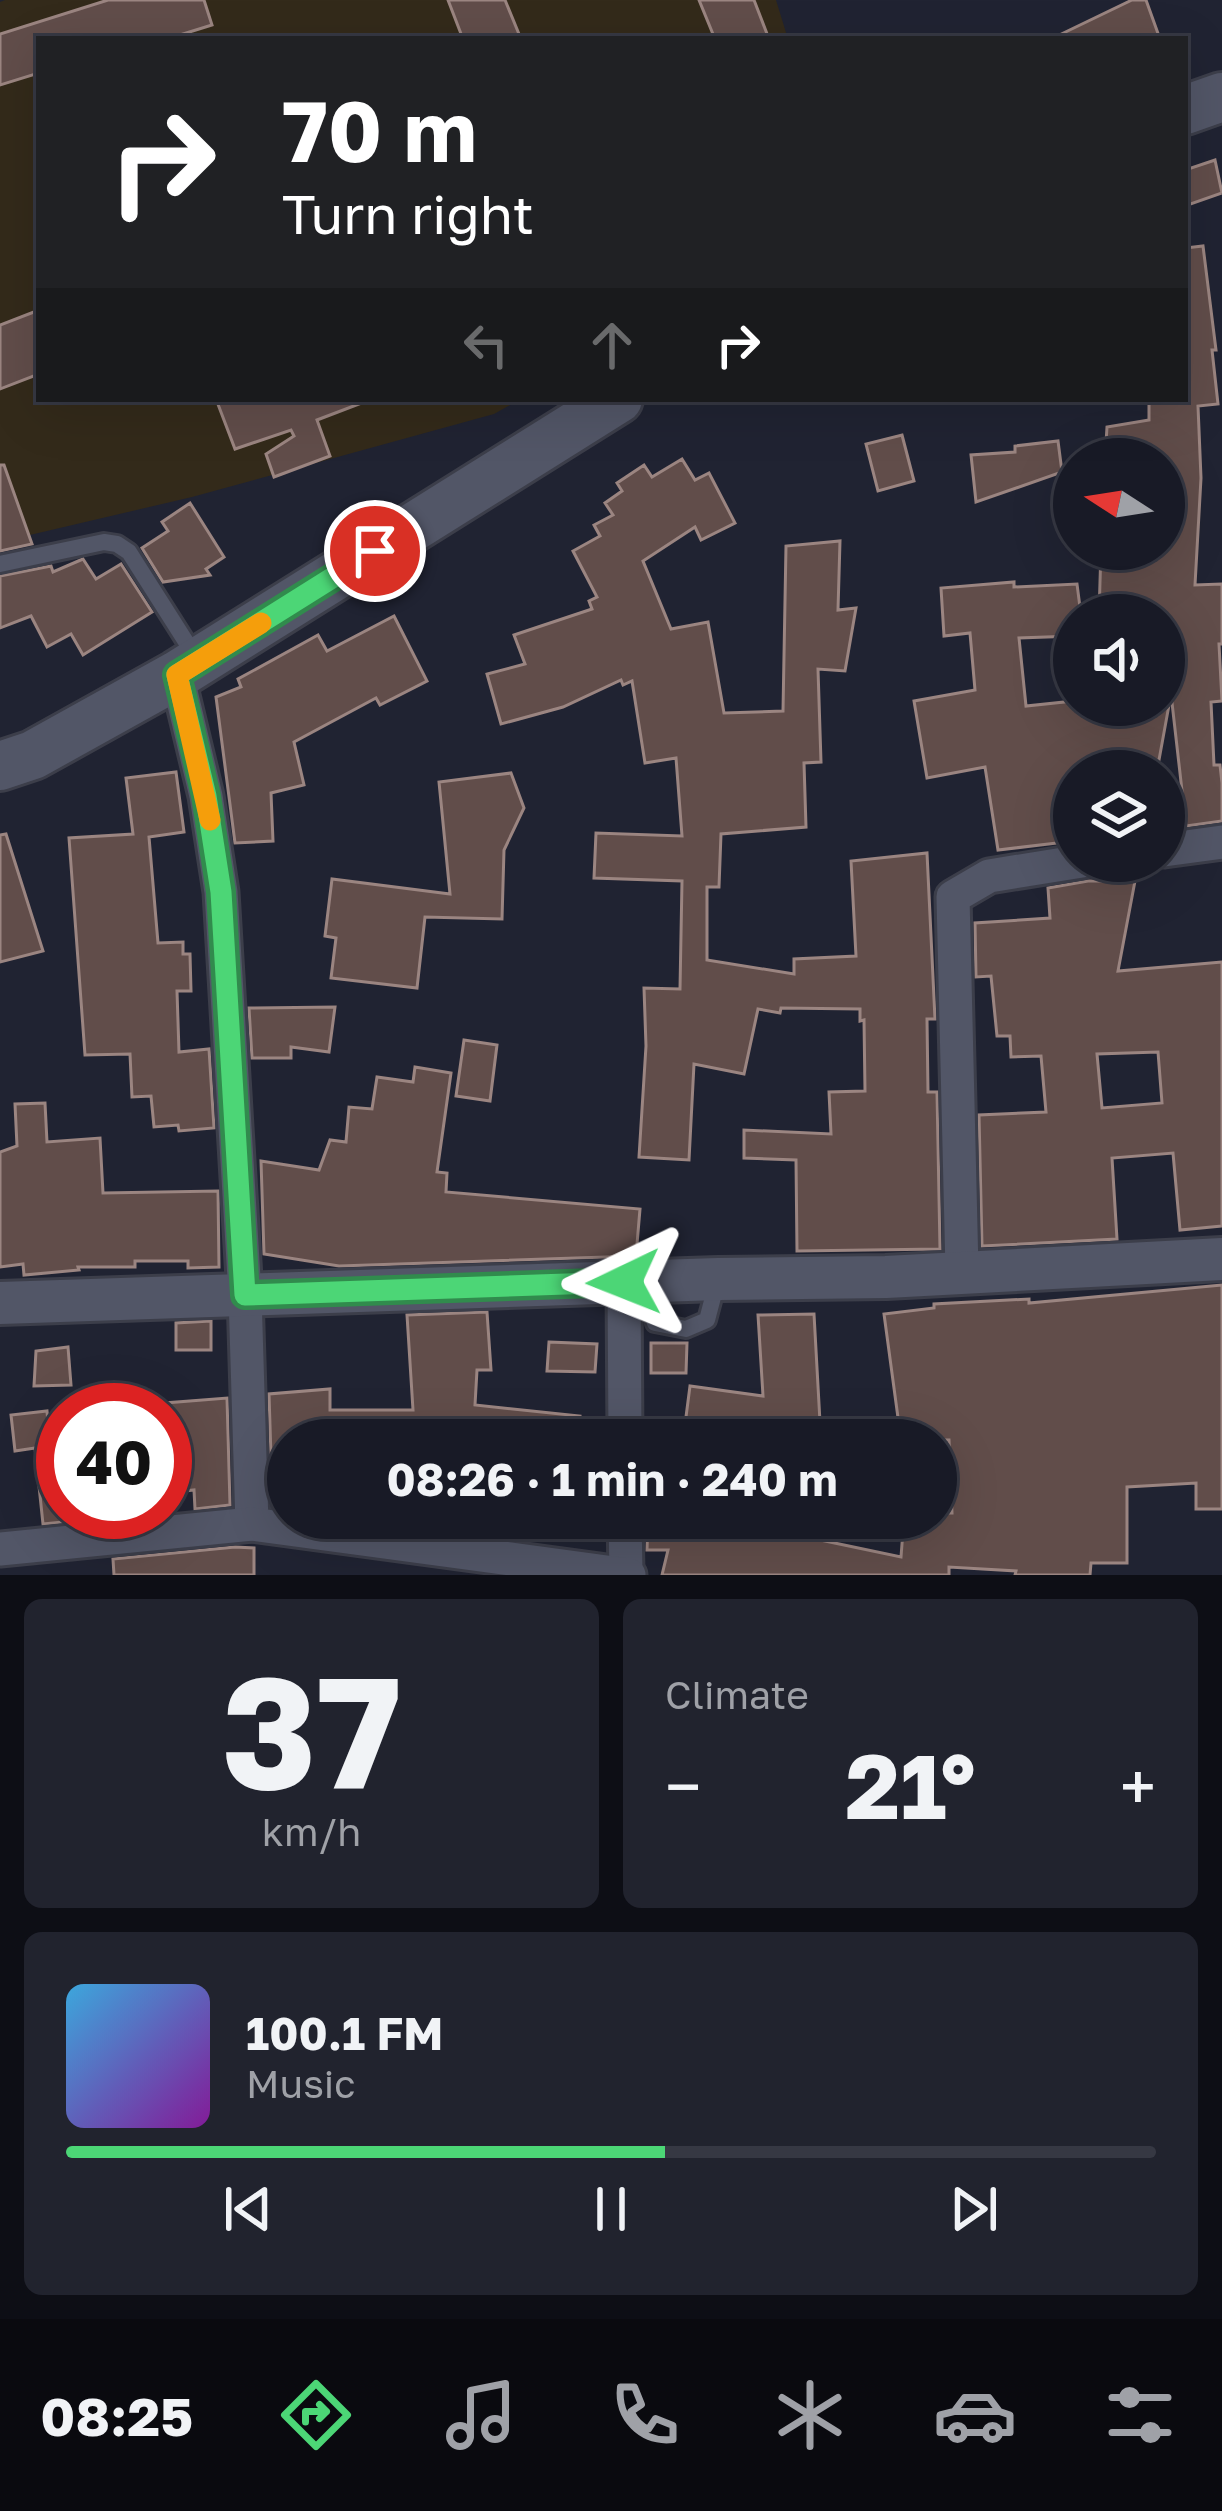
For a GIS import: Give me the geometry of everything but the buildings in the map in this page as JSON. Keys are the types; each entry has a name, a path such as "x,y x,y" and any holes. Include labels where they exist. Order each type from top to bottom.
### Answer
{"main road":[{"path":"1188,109 1222,97"},
{"path":"0,766 33,755 188,668 613,402"}],"street":[{"path":"188,668 221,892 245,1295 252,1524"},
{"path":"1185,847 1222,842"},
{"path":"962,1270 952,897 989,876 1053,866"},
{"path":"0,1304 886,1276 1222,1259"},
{"path":"626,1419 633,1282"},
{"path":"0,1550 252,1524 627,1574 626,1539"}],"lane":[{"path":"0,564 104,542 117,544 129,552 188,668"}],"shaded area":[{"path":"776,0 787,36 36,36 36,402 516,402 494,414 192,497 0,542 0,2"}],"slow traffic":[{"path":"210,820 177,675 261,623"}],"route":[{"path":"375,551 177,675 206,796 221,892 245,1295 624,1282"}]}
